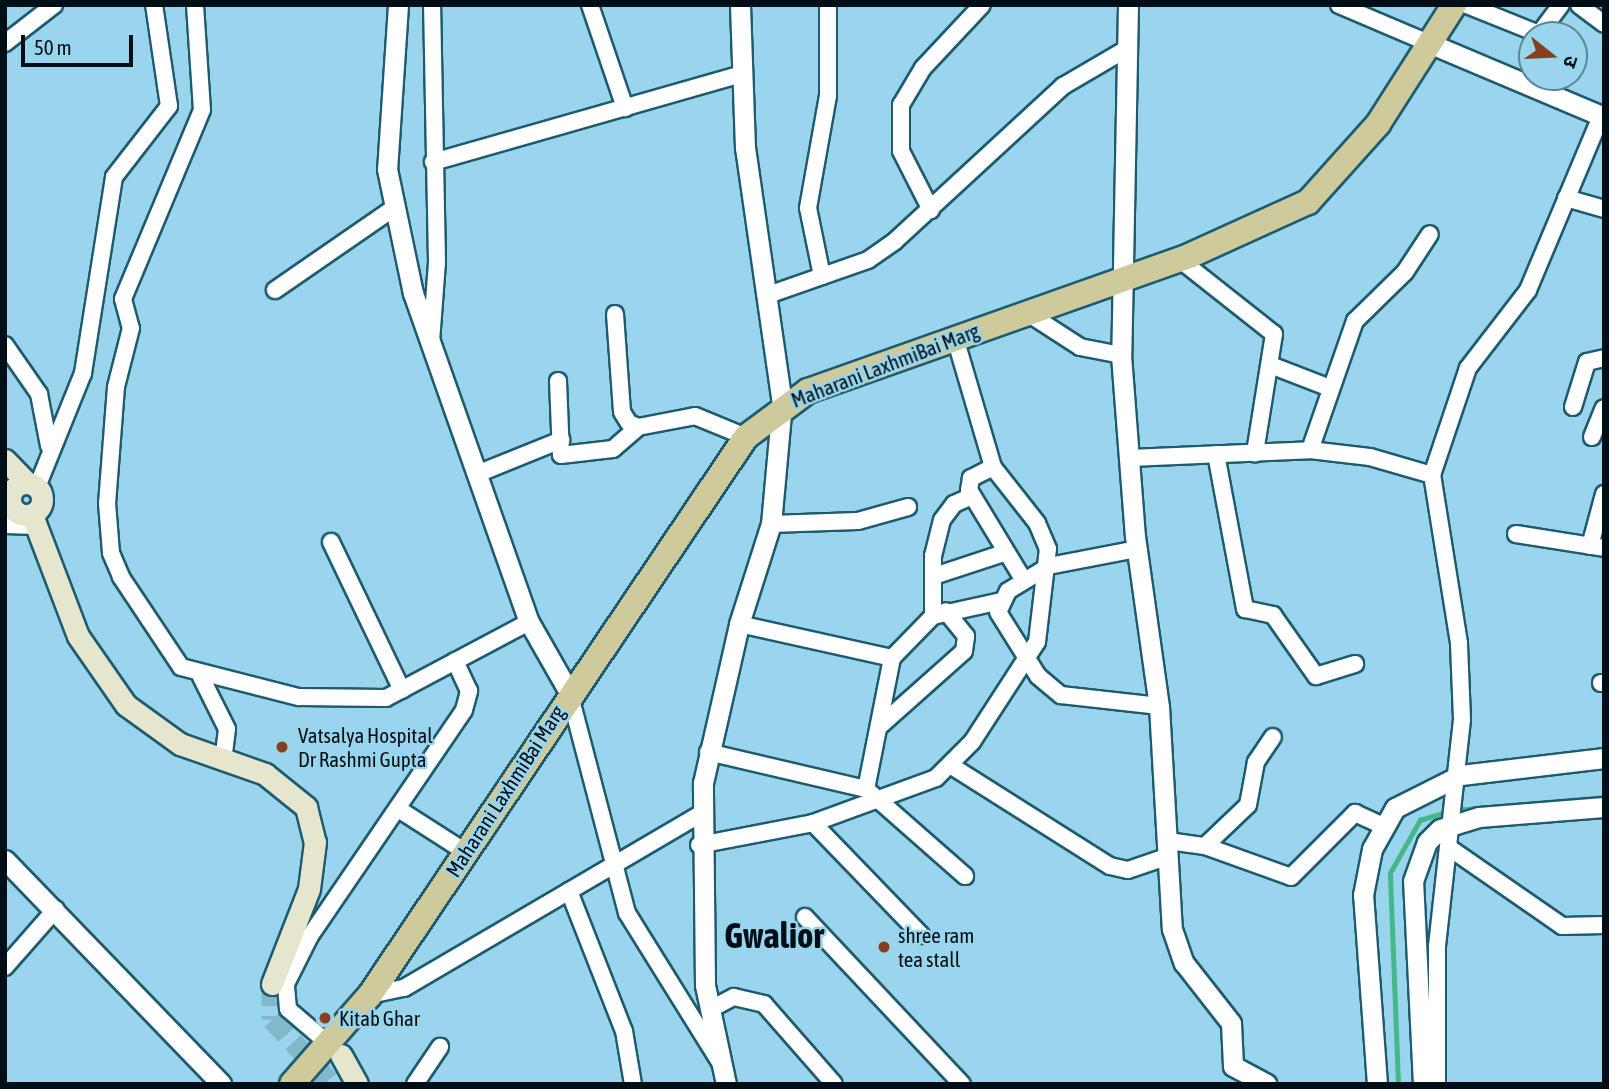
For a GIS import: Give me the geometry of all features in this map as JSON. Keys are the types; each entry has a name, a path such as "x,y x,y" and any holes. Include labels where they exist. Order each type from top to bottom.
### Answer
{"main road":[{"name":"Maharani LaxhmiBai Marg","path":"292,1084 335,1050 381,994 569,692 746,437 782,404 1026,312 1179,259 1308,202 1378,124 1454,5"},
{"path":"5,460 32,485 42,502 34,521 78,636 101,677 151,726 223,760 265,774 306,807 314,825 309,889 272,984"},
{"path":"32,485 17,485 7,497 16,513 34,521"},
{"path":"314,1084 335,1050 357,1084"}],"street":[{"path":"5,43 54,5"},
{"path":"32,485 83,373 114,177 169,106 154,5"},
{"path":"195,5 205,95 125,291 131,328 116,387 107,515 121,577 173,660 201,677 344,701 374,701 402,691 529,622"},
{"path":"398,5 387,118 394,208 431,342 529,622 569,692 613,862 637,937 725,1076"},
{"path":"431,342 432,5"},
{"path":"590,5 625,108"},
{"path":"725,1076 711,1009 699,845 701,814 708,752 740,624 771,524 782,404 741,74 740,5"},
{"path":"822,276 808,208 828,96 828,5"},
{"path":"931,210 901,151 901,105 923,68 982,5"},
{"path":"1128,5 1118,281 1121,355 1137,549 1159,706 1175,945 1231,1023 1233,1066 1267,1084"},
{"path":"1339,5 1602,116 1528,290 1468,368 1432,475 1459,643 1460,778 1437,946 1437,1084"},
{"path":"1467,5 1539,34 1562,5"},
{"path":"1579,5 1604,24"},
{"path":"768,295 868,260 931,210 1063,86 1128,48"},
{"path":"433,162 741,74"},
{"path":"1566,198 1604,209"},
{"path":"275,290 394,208"},
{"path":"1310,450 1355,321 1405,272 1430,234"},
{"path":"1179,259 1268,324 1277,348 1255,453"},
{"path":"1026,312 1080,347 1121,355"},
{"path":"615,314 622,412 638,427"},
{"path":"699,845 813,823 918,788 950,765 1027,659 1043,617 1049,566 1037,523 993,467 955,338"},
{"path":"5,345 39,394 49,446"},
{"path":"1573,407 1587,362 1604,358"},
{"path":"1273,366 1330,388"},
{"path":"558,381 561,454 613,449 638,427 695,416 746,437"},
{"path":"1592,437 1604,408"},
{"path":"477,474 561,440"},
{"path":"1130,458 1310,450 1370,457 1432,475"},
{"path":"1216,454 1245,609 1273,615 1316,676 1356,664"},
{"path":"993,467 971,478 972,496 1004,553 1023,579"},
{"path":"1516,534 1597,547 1604,494"},
{"path":"881,725 964,651 966,636 940,613 934,576 946,510 972,496"},
{"path":"771,524 858,521 908,507"},
{"path":"5,525 34,521"},
{"path":"331,542 402,691"},
{"path":"866,789 881,725 892,658 940,613 1001,601 1023,579 1049,566 1137,549"},
{"path":"934,576 1004,553"},
{"path":"1001,601 1002,623 1027,659 1061,695 1159,706"},
{"path":"740,624 892,658"},
{"path":"335,1050 288,1009 286,984 310,936 400,810 464,710 468,691 455,661"},
{"path":"201,677 227,729 223,760"},
{"path":"1205,846 1248,804 1256,762 1273,737"},
{"path":"708,752 866,789 965,876"},
{"path":"1377,1084 1363,895 1383,825 1417,792 1460,778 1604,758"},
{"path":"950,765 1110,866 1128,870 1168,848 1205,846 1291,877 1354,813 1383,825"},
{"path":"1423,1084 1413,881 1427,842 1454,821 1503,812 1604,807"},
{"path":"400,810 467,853"},
{"path":"381,994 569,891 613,862 701,814"},
{"path":"813,823 921,934"},
{"path":"1451,849 1562,926 1604,925"},
{"path":"5,860 56,909 221,1084"},
{"path":"569,891 624,1031 633,1084"},
{"path":"5,967 56,909"},
{"path":"804,917 962,1084"},
{"path":"711,1009 734,997 764,1004 833,1084"},
{"path":"416,1084 440,1047"}],"waterway":[{"path":"1455,810 1604,797"},
{"path":"1398,1084 1390,873 1420,820 1447,812"}],"tunnel":[{"path":"272,984 272,1019 332,1084"}],"place":[{"name":"Vatsalya Hospital Dr Rashmi Gupta","path":"282,747"},
{"name":"shree ram tea stall","path":"884,947"},
{"name":"Kitab Ghar","path":"325,1018"}],"district":[{"name":"Gwalior","path":"774,935"}]}
